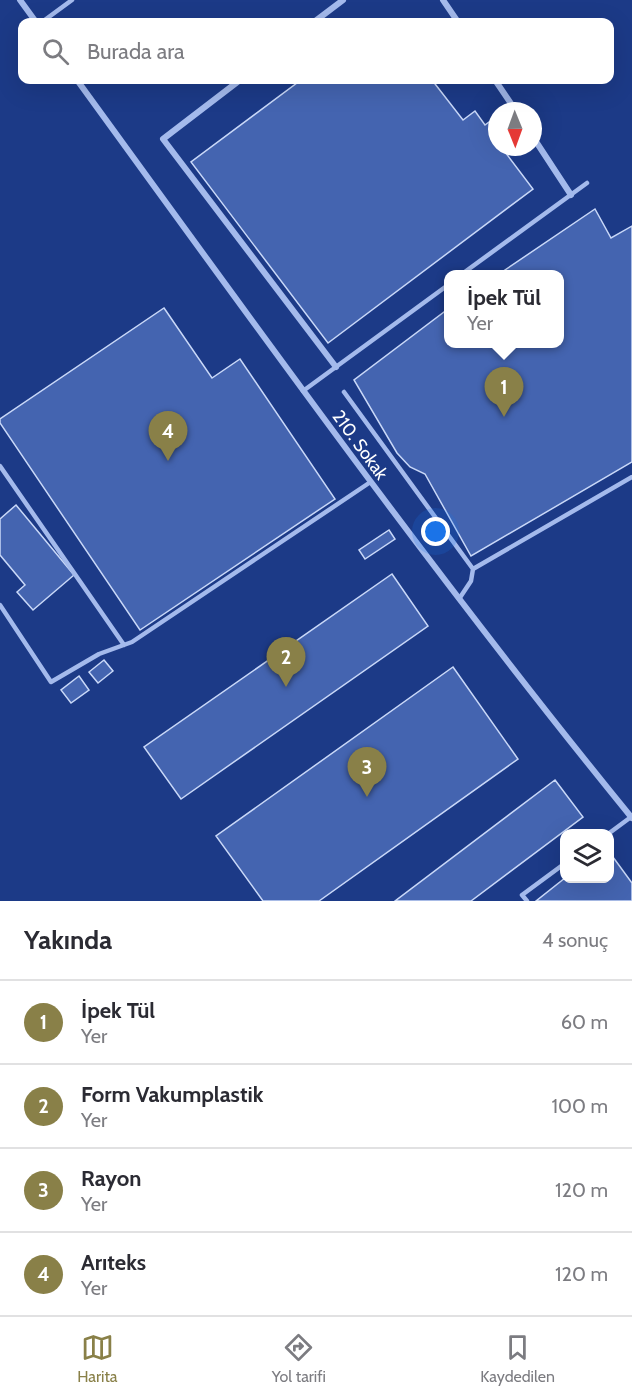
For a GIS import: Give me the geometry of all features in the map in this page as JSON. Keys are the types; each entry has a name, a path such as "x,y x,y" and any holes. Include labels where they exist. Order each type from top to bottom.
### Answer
{"street":[{"path":"20,0 33,18"},
{"path":"319,18 343,0"},
{"path":"443,0 455,18"},
{"name":"210. Sokak","path":"80,84 369,483 561,732 632,817"},
{"path":"235,84 163,139 336,367"},
{"path":"498,84 510,102"},
{"path":"542,150 571,195"}],"lane":[{"path":"46,18 64,2 72,0"},
{"path":"468,270 587,183"},
{"path":"303,391 444,288"},
{"path":"344,392 473,569 471,581 459,599"},
{"path":"0,466 124,645"},
{"path":"473,569 632,477"},
{"path":"0,605 51,682 99,654 132,642 369,483"},
{"path":"614,830 632,817"},
{"path":"527,901 522,895 560,867"}],"building":[{"path":"296,84 435,84 463,120 475,111 485,125 488,123 488,156 508,156 533,189 328,343 191,162"},
{"path":"595,209 611,238 632,226 632,462 471,556 425,474 410,467 397,453 354,380 444,312 444,348 564,348 564,270 505,270"},
{"path":"164,308 212,378 240,359 335,499 140,630 0,423 0,419"},
{"path":"16,505 74,575 33,610 17,592 25,585 0,555 0,519"},
{"path":"389,530 395,539 365,559 359,550"},
{"path":"392,574 428,626 181,799 144,747"},
{"path":"104,660 113,671 98,683 89,672"},
{"path":"453,667 518,759 319,901 263,901 216,836"},
{"path":"79,676 89,690 71,703 61,690"},
{"path":"555,780 583,817 567,829 560,829 560,834 471,901 395,901"},
{"path":"614,858 632,883 632,901 536,901 560,882 614,883"}],"place":[{"name":"İpek Tül","path":"504,417"},
{"name":"Arıteks","path":"168,461"},
{"name":"Form Vakumplastik","path":"286,687"},
{"name":"Rayon","path":"367,797"}]}
